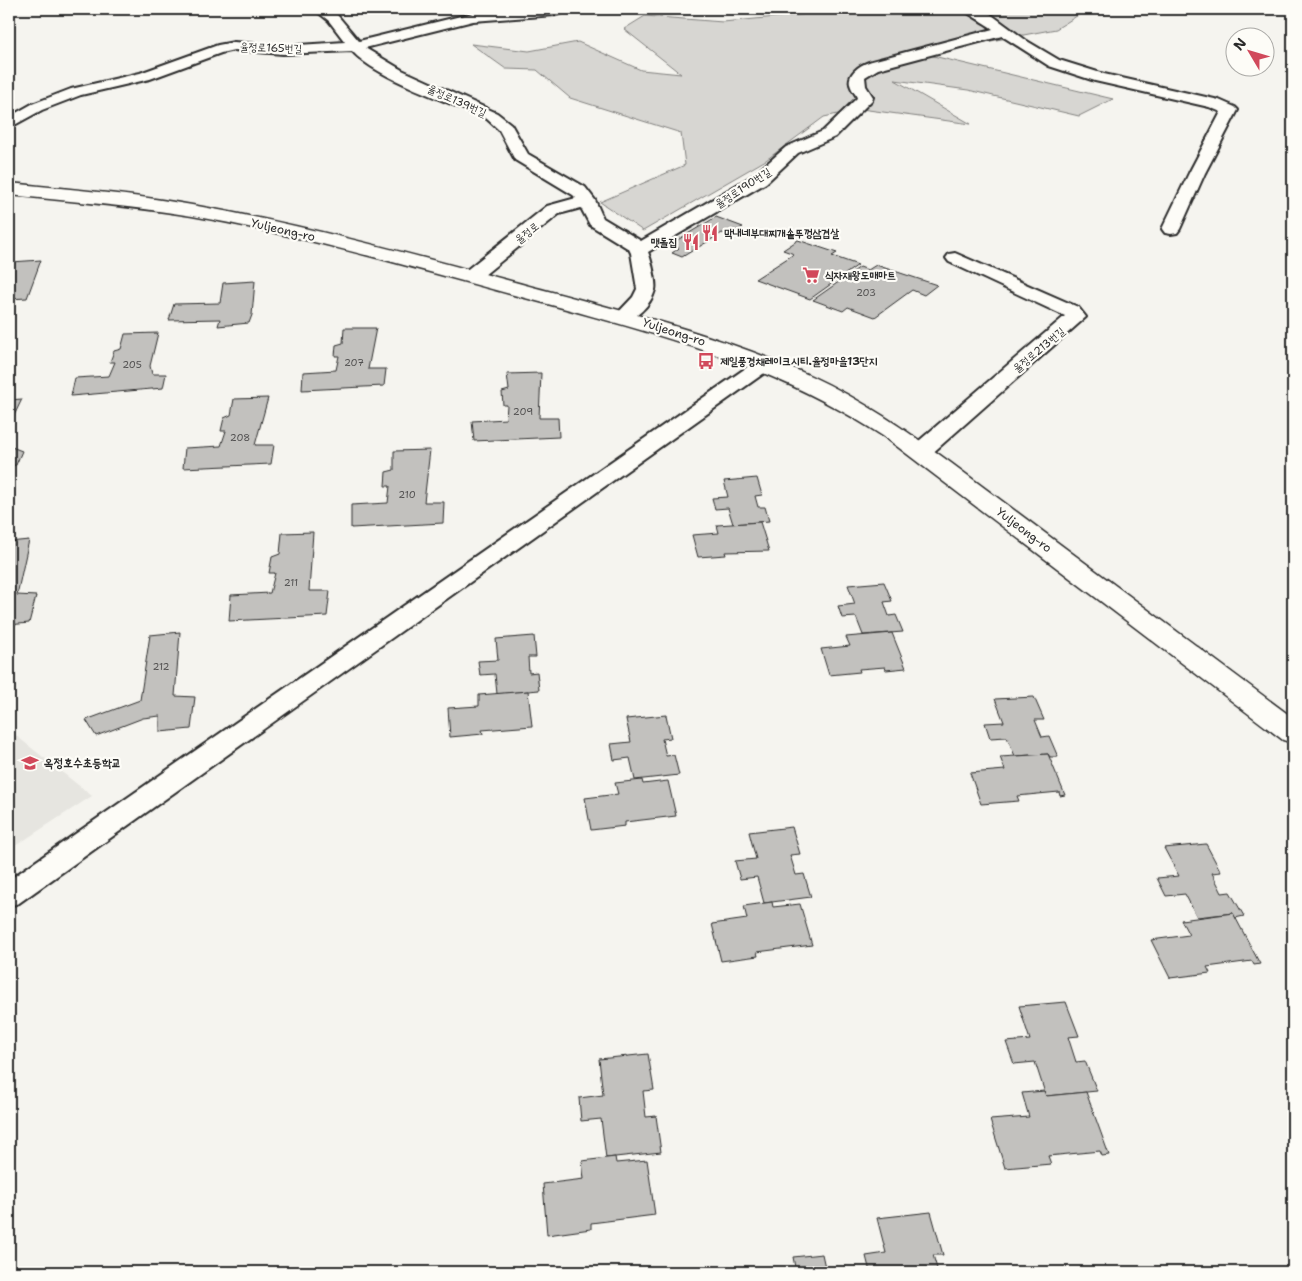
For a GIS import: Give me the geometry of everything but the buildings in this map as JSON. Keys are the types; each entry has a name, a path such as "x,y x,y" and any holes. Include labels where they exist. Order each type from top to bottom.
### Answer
{"main road":[{"name":"Yuljeong-ro","path":"9,189 193,210 320,238 625,316 705,341 764,365 846,403 921,451 1293,733"}],"street":[{"name":"율정로139번길","path":"320,9 332,18 364,54 387,69 492,116 512,136 520,157 579,191 587,202 596,221 630,242 638,250"},
{"name":"율정로165번길","path":"9,123 37,107 76,92 145,76 218,49 234,46 283,50 356,46 472,17 562,9"},
{"path":"969,9 980,12 1022,44 1054,63 1100,78 1214,103 1230,110 1171,229"},
{"name":"율정로190번길","path":"638,250 760,179 792,150 829,134 864,100 865,97 857,85 857,80 864,69 1004,31"},
{"name":"율정로","path":"471,276 553,210 571,204 587,202"},
{"path":"625,316 641,299 646,289 638,250"},
{"name":"율정로213번길","path":"921,451 1076,317 1071,311 955,258"},
{"path":"9,895 764,365"}],"shaded area":[{"path":"1088,9 1056,29 926,53 1113,99 1079,116 968,90 895,80 971,124 861,109 824,117 766,160 643,231 600,202 685,165 681,133 570,98 537,70 506,69 471,44 529,51 578,42 641,70 681,74 624,29 645,16 723,22 841,11"},
{"name":"옥정호수초등학교","path":"9,730 92,796 9,850"}],"place":[{"name":"막내네부대찌개솥뚜껑삼겹살","path":"710,233"},
{"name":"맷돌집","path":"691,242"},
{"name":"식자재왕도매마트","path":"811,275"},
{"name":"제일풍경채레이크시티.율정마을13단지","path":"706,361"},
{"name":"옥정호수초등학교","path":"30,763"}]}
